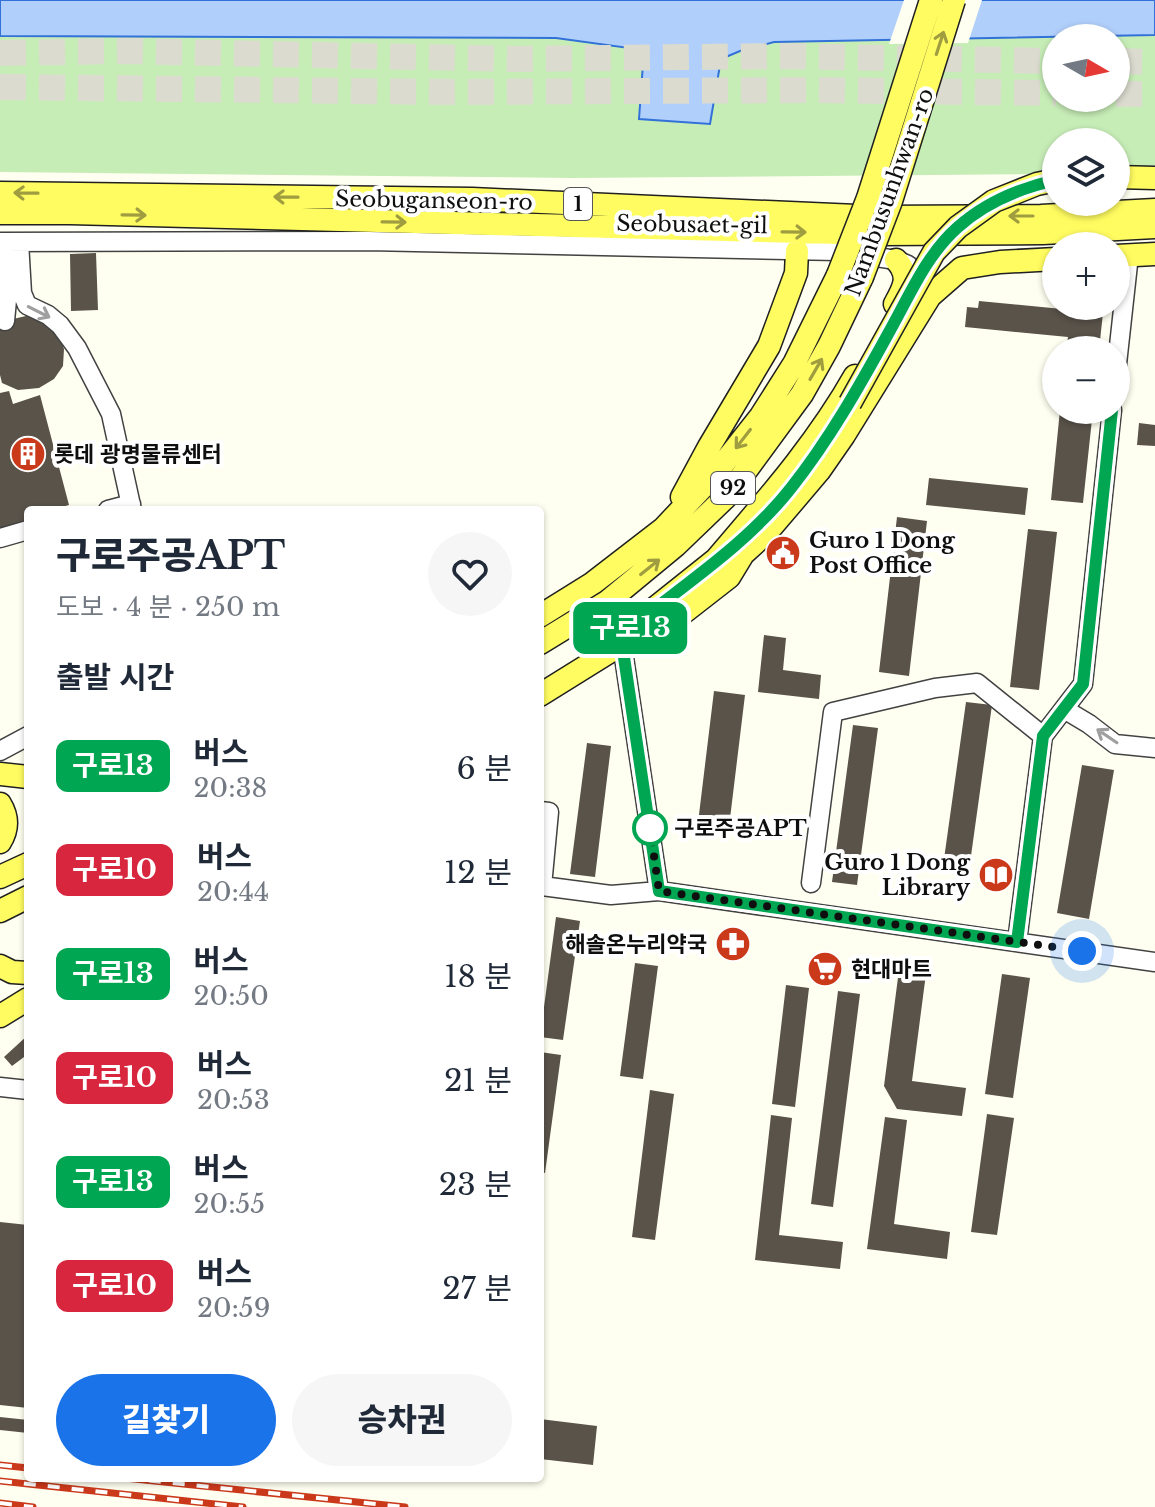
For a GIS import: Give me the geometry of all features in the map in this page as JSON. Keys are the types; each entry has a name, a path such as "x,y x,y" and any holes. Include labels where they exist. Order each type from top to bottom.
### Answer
{"main road":[{"name":"Nambusunhwan-ro","path":"544,614 593,583 663,529 716,473 761,416 794,364 838,275 868,198 931,0"},
{"name":"Nambusunhwan-ro","path":"544,641 607,602 676,545 728,495 802,394 862,277 891,201 954,0"},
{"path":"1130,177 1155,178"},
{"path":"622,644 630,628 762,521 789,491 850,403 934,252 958,227 994,201 1042,183"},
{"name":"Seobuganseon-ro","path":"0,193 472,199 879,217 1041,216 1155,210"},
{"name":"Seobuganseon-ro","path":"0,213 879,234 1043,233 1155,227"},
{"path":"663,529 769,346 796,273 797,251"},
{"path":"1130,255 1155,254"},
{"path":"713,563 810,448 843,396 906,284 906,274 896,260"},
{"path":"920,272 1042,260"},
{"path":"544,693 622,644 652,637 729,577 743,554 768,531 819,471 930,296 962,268"},
{"path":"713,563 743,554"},
{"path":"0,774 24,777"},
{"path":"0,804 7,820 0,842"},
{"path":"0,877 24,866"},
{"path":"0,893 24,883"},
{"path":"0,911 24,899"},
{"path":"0,966 12,972 24,973"},
{"path":"1,1008 24,1000"}],"street":[{"name":"Seobusaet-gil","path":"8,242 368,241 837,251 896,260 920,272"},
{"path":"5,321 8,242"},
{"path":"8,242 27,305 60,325 77,348 111,414 132,506"},
{"path":"920,272 929,283 930,296"},
{"path":"1017,942 1043,736 1083,684 1111,424"},
{"path":"0,538 24,531"},
{"path":"622,644 659,891"},
{"path":"811,883 833,712 935,688 977,683 1043,736"},
{"path":"1064,709 1115,744 1155,748"},
{"path":"0,751 24,738"},
{"path":"544,811 549,812 544,865"},
{"path":"544,886 611,895 659,891 1155,962"},
{"path":"0,1087 24,1090"}],"green space":[{"path":"0,0 1155,0 1155,173 1130,173 1130,128 1042,128 1042,174 573,178 0,172"}],"water":[{"path":"0,0 1155,0 1155,35 1130,35 1130,24 1042,24 1042,37 774,42 740,51 721,59 710,124 639,119 644,50 556,38 0,36"}],"pier":[{"path":"904,0 982,0 968,43 889,44"}],"building":[{"path":"96,253 98,310 71,311 70,254"},
{"path":"979,301 1042,307 1042,320 1102,320 1101,336 1058,336 965,327 967,307 978,308"},
{"name":"롯데 광명물류센터","path":"26,316 41,318 57,329 64,349 63,366 54,379 39,388 18,390 2,383 0,322"},
{"name":"롯데 광명물류센터","path":"9,391 13,404 40,395 69,505 24,506 24,523 0,528 0,393"},
{"path":"1139,423 1155,425 1155,446 1137,445"},
{"path":"1059,424 1091,424 1083,503 1051,500"},
{"path":"929,478 1028,488 1025,515 926,505"},
{"path":"897,517 927,521 909,676 879,672"},
{"path":"1028,529 1057,532 1039,690 1010,687"},
{"path":"764,635 786,638 783,670 821,675 819,699 758,692"},
{"path":"714,691 745,695 728,835 697,831"},
{"path":"966,702 992,705 970,863 944,859"},
{"path":"853,725 878,728 857,885 832,882"},
{"path":"587,743 611,746 595,877 570,874"},
{"path":"1082,765 1114,770 1089,919 1057,913"},
{"path":"556,917 580,921 563,1040 544,1038 544,1007"},
{"path":"900,962 927,966 912,1081 966,1088 962,1116 897,1109 884,1086"},
{"path":"635,963 658,966 643,1079 620,1076"},
{"path":"1002,974 1030,978 1013,1098 985,1094"},
{"path":"786,985 809,988 795,1107 772,1104"},
{"path":"838,991 860,994 833,1207 811,1204"},
{"path":"24,1039 24,1057 12,1066 4,1057"},
{"path":"544,1053 561,1055 544,1173"},
{"path":"650,1090 674,1094 655,1240 632,1237"},
{"path":"987,1114 1014,1118 997,1235 971,1232"},
{"path":"771,1115 792,1118 779,1235 843,1242 840,1269 755,1260"},
{"path":"885,1117 907,1120 894,1224 950,1232 947,1259 867,1249"},
{"path":"0,1222 24,1225 24,1408 0,1405"},
{"path":"0,1417 24,1420 24,1433 0,1430"},
{"path":"544,1419 597,1426 593,1465 544,1459"}],"tunnel":[{"path":"0,53 125,51 514,59 780,56 1042,61"},
{"path":"1130,61 1155,62"},
{"path":"0,87 448,92 809,90 1042,93"},
{"path":"1130,94 1155,94"}],"railway":[{"path":"0,1465 24,1468"},
{"path":"0,1481 243,1507"},
{"path":"164,1482 405,1507"},
{"path":"0,1503 33,1507"}],"bus line":[{"name":"구로13","path":"1042,183 981,209 934,252 850,403 789,491 762,521 630,628 622,644 659,891 1017,942 1043,736 1083,684 1111,424"}],"place":[{"name":"롯데 광명물류센터","path":"28,454"},
{"name":"Guro 1 Dong Post Office","path":"783,553"},
{"name":"구로주공APT","path":"650,828"},
{"name":"Guro 1 Dong Library","path":"996,875"},
{"name":"해솔온누리약국","path":"733,944"},
{"name":"현대마트","path":"825,969"}],"route":[{"path":"650,828 659,891 1082,951"}]}
